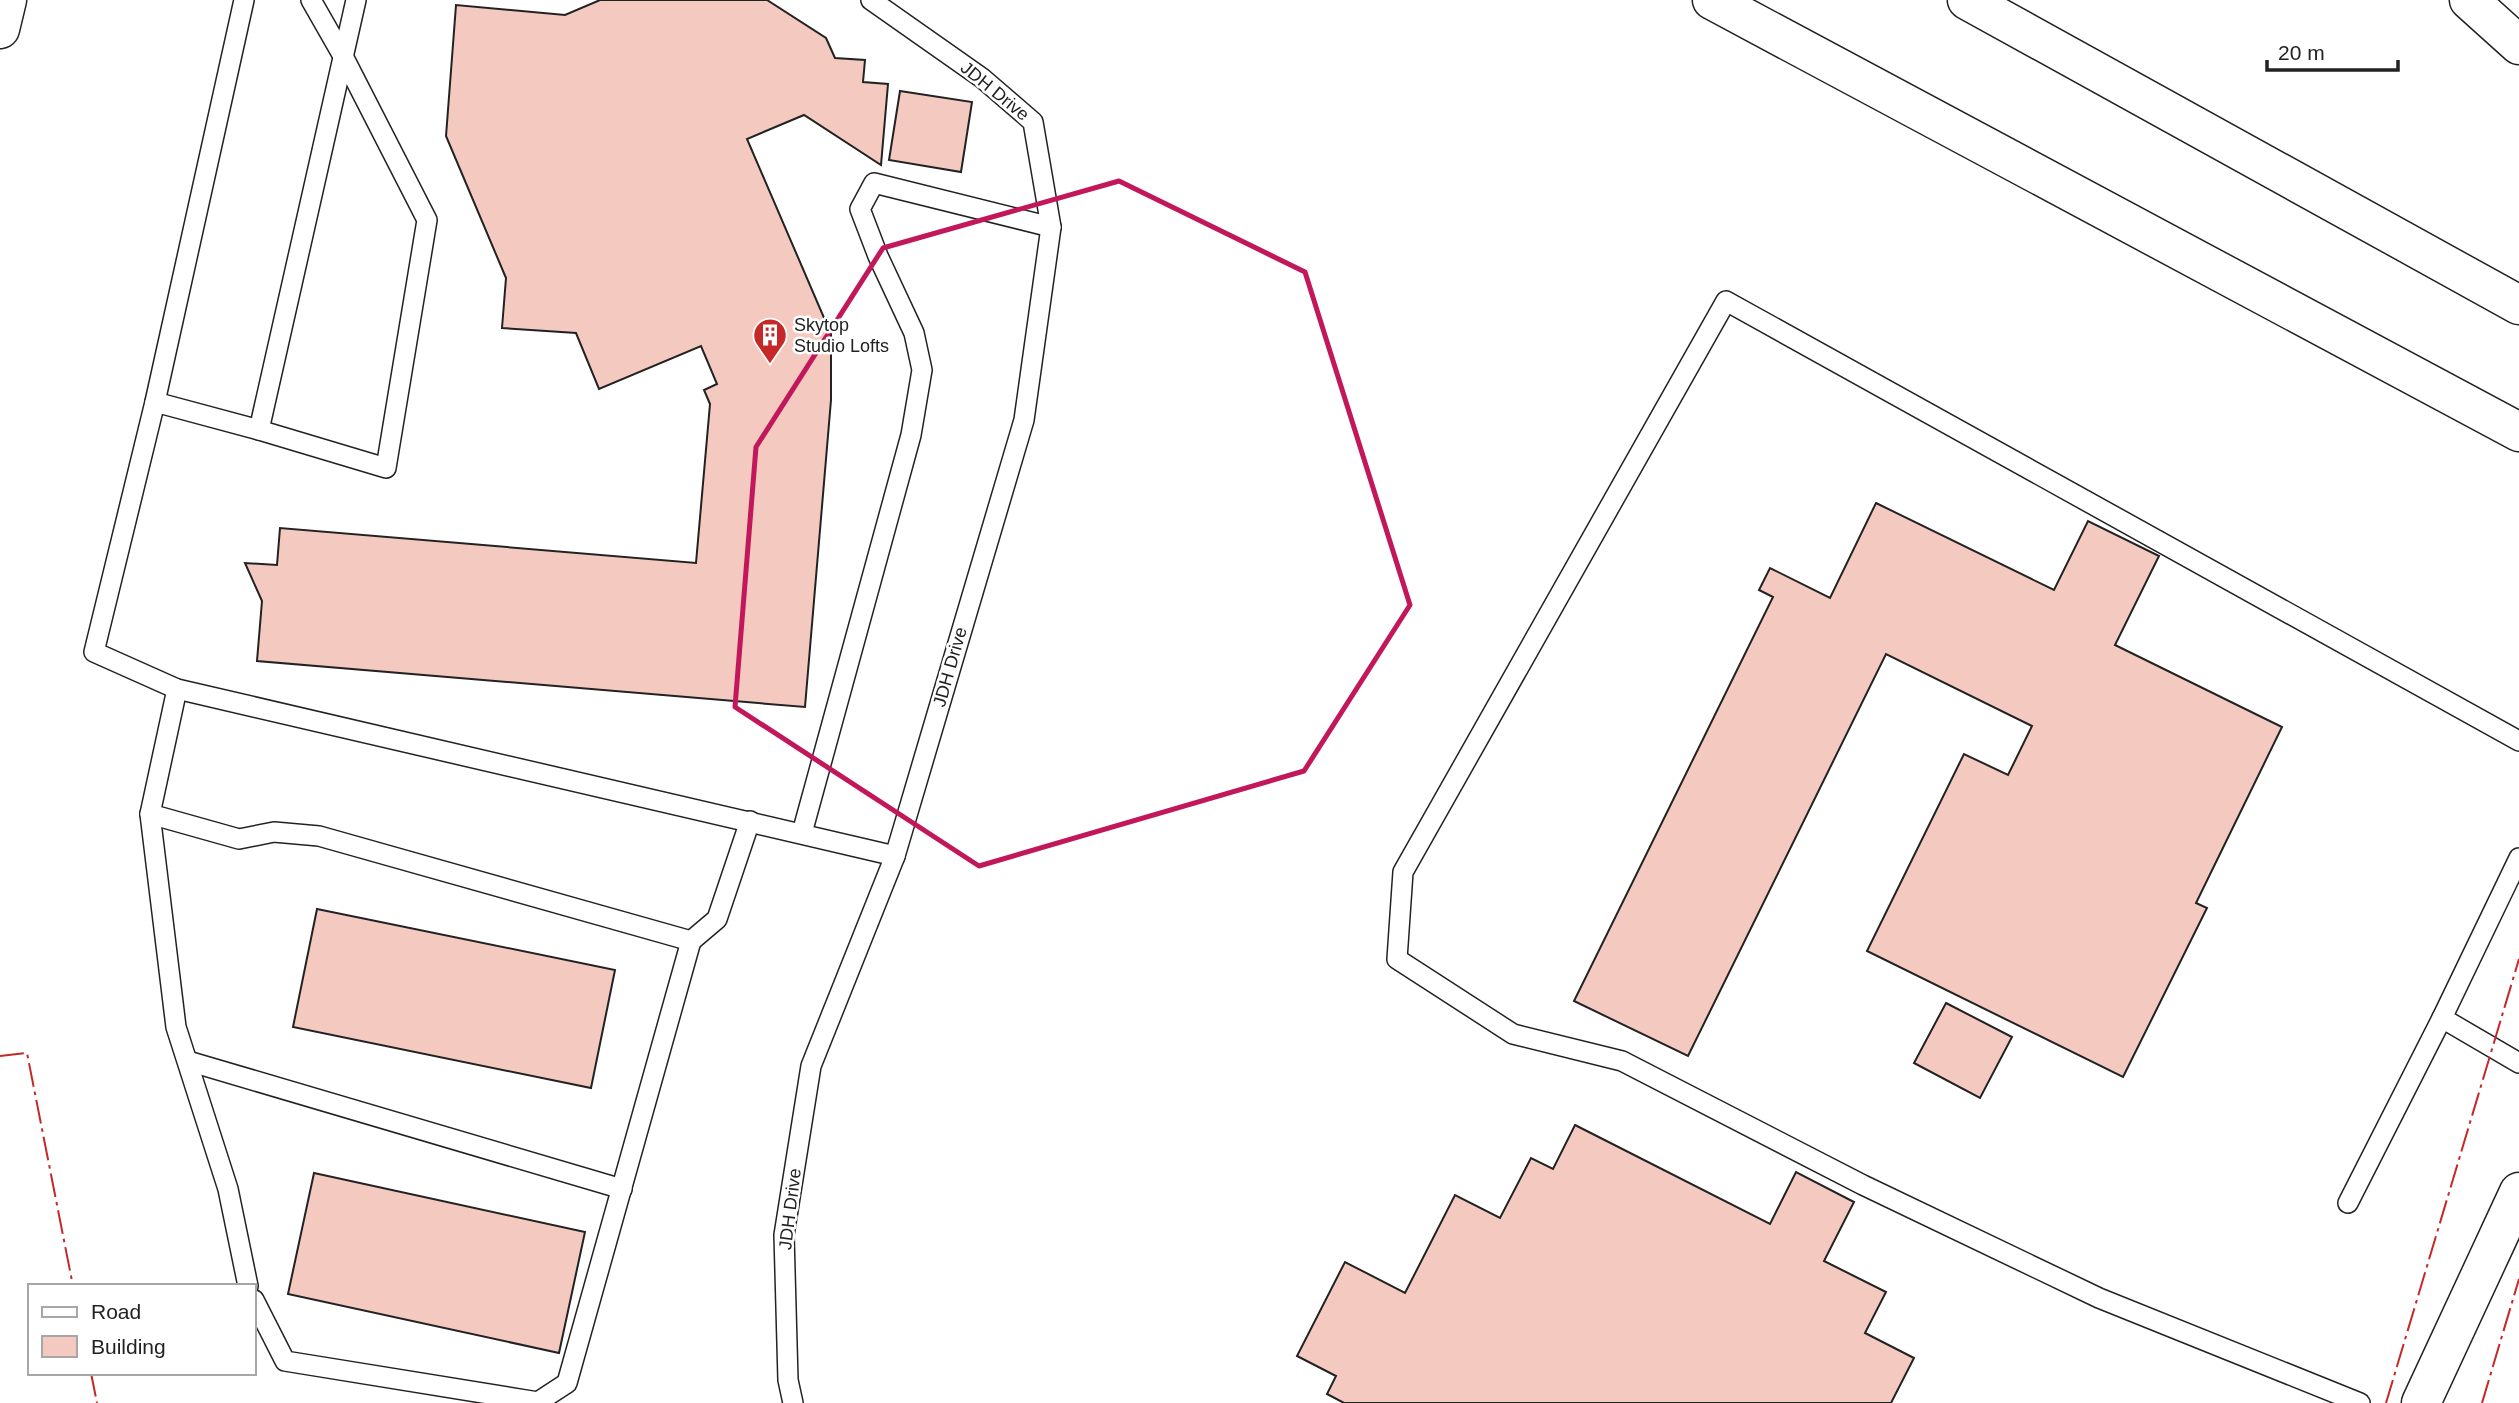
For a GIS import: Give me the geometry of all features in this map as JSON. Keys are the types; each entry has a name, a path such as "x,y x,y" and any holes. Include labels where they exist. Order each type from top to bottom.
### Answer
{"main road":[{"path":"0,29 7,0"},
{"path":"1712,0 2519,432"},
{"path":"2469,0 2519,45"},
{"path":"1973,2 2519,305"},
{"path":"2421,1403 2519,1192"}],"lane":[{"path":"244,0 155,402 94,652 177,689 895,856"},
{"path":"155,402 386,468 427,220 343,56 311,0"},
{"path":"259,430 356,0"},
{"name":"JDH Drive","path":"793,1403 788,1380 783,1235 811,1066 895,856 1024,420 1051,227 1033,122 982,78 872,0"},
{"path":"802,834 911,435 922,370 914,333 878,256 860,209 874,183 1051,227"},
{"path":"2360,1403 2099,1298 1863,1185 1622,1060 1513,1034 1397,959 1403,872 1726,301 2519,741"},
{"path":"177,689 150,814 176,1027 229,1189 248,1284"},
{"path":"150,814 239,839 274,832 319,836 691,941"},
{"path":"256,1304 285,1361 538,1402 567,1383 691,941 717,919 750,821"},
{"path":"2348,1203 2519,858"},
{"path":"2442,1018 2519,1063"},
{"path":"188,1061 621,1189"}],"highlighted area":[{"path":"1119,181 1305,272 1410,605 1304,771 979,866 735,707 756,447 883,248"}],"building":[{"name":"Skytop Studio Lofts","path":"600,0 767,0 826,38 835,58 865,60 863,82 888,84 881,165 804,115 747,139 831,334 831,400 805,707 257,661 262,601 245,563 277,565 280,528 696,563 710,404 704,390 717,384 701,346 599,389 576,333 502,328 506,278 446,136 456,5 565,15"},
{"path":"900,91 972,102 961,172 889,160"},
{"path":"1876,503 2054,590 2088,521 2159,556 2115,645 2282,727 2196,903 2207,908 2123,1077 1867,951 1964,754 2008,775 2032,726 1886,654 1688,1056 1574,1001 1773,597 1759,590 1770,568 1830,598"},
{"path":"317,909 615,970 591,1088 293,1027"},
{"path":"1946,1003 2012,1037 1980,1098 1914,1063"},
{"path":"1575,1125 1770,1224 1796,1172 1854,1202 1824,1261 1886,1292 1865,1333 1914,1358 1891,1403 1344,1403 1327,1394 1336,1376 1297,1356 1345,1262 1405,1293 1455,1195 1500,1218 1531,1158 1553,1169"},
{"path":"314,1173 585,1232 559,1353 288,1294"}],"power":[{"path":"2386,1403 2519,959"},
{"path":"0,1056 27,1053 73,1284"},
{"path":"2482,1403 2519,1279"},
{"path":"91,1375 97,1403"}],"place":[{"name":"Skytop Studio Lofts","path":"770,365"}]}
